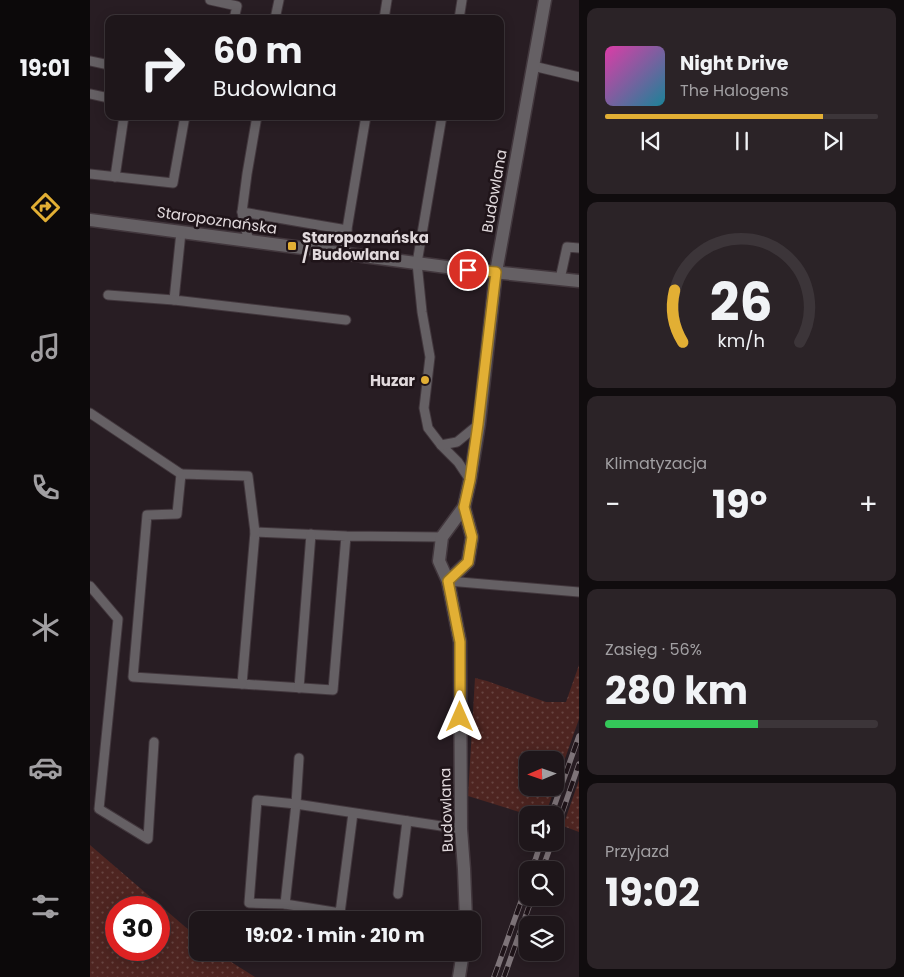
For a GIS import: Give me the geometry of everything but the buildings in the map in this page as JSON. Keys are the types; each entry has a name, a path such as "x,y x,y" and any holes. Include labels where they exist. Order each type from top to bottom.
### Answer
{"street":[{"name":"Budowlana","path":"466,911 461,829 460,642 448,581 439,561 442,537 464,507 470,480 496,272 545,0"},
{"name":"Staropoznańska","path":"90,220 417,263 579,282"},
{"name":"Budowlana","path":"448,581 468,562 472,537 464,507"},
{"path":"459,977 462,961"}],"lane":[{"path":"210,0 237,6 235,15"},
{"path":"276,15 279,0"},
{"path":"385,15 387,0"},
{"path":"460,15 462,0"},
{"path":"90,61 105,64"},
{"path":"533,66 579,77"},
{"path":"90,94 105,97"},
{"path":"115,177 123,120"},
{"path":"90,174 173,183 184,120"},
{"path":"249,241 242,212 256,120"},
{"path":"343,253 365,120"},
{"path":"441,120 417,263 422,312 430,357 424,408 428,428 458,462 470,480"},
{"path":"242,212 347,230"},
{"path":"174,300 181,232"},
{"path":"560,279 568,247 579,248"},
{"path":"108,295 174,300 346,320"},
{"path":"90,413 182,474 248,476 255,532 242,684"},
{"path":"441,444 457,442 478,424"},
{"path":"182,474 177,514 147,515 133,676 333,690 346,536"},
{"path":"255,532 346,536 442,537"},
{"path":"299,688 311,534"},
{"path":"448,581 579,592"},
{"path":"90,586 118,619 99,809 148,839 154,742"},
{"path":"285,904 299,758"},
{"path":"353,813 340,913 285,904 249,903 257,800 296,804 461,829"},
{"path":"398,894 408,821"}],"shaded area":[{"path":"579,665 579,719 564,762 564,751 519,751 519,796 552,796 548,806 519,806 519,812 468,796 475,678 546,702 566,702"},
{"path":"579,780 579,832 564,826"},
{"path":"90,845 149,896 105,896 105,961 170,961 170,914 189,930 189,961 230,961 255,977 90,977"}],"railway":[{"path":"554,806 579,736"},
{"path":"564,807 579,764"},
{"path":"535,861 538,851"},
{"path":"545,861 549,851"},
{"path":"494,977 519,906"},
{"path":"504,977 529,906"}],"place":[{"name":"Staropoznańska / Budowlana","path":"292,246"},
{"name":"Huzar","path":"425,380"}],"route":[{"path":"460,717 460,642 448,581 468,562 472,537 464,507 478,424 496,272 468,270"}]}
